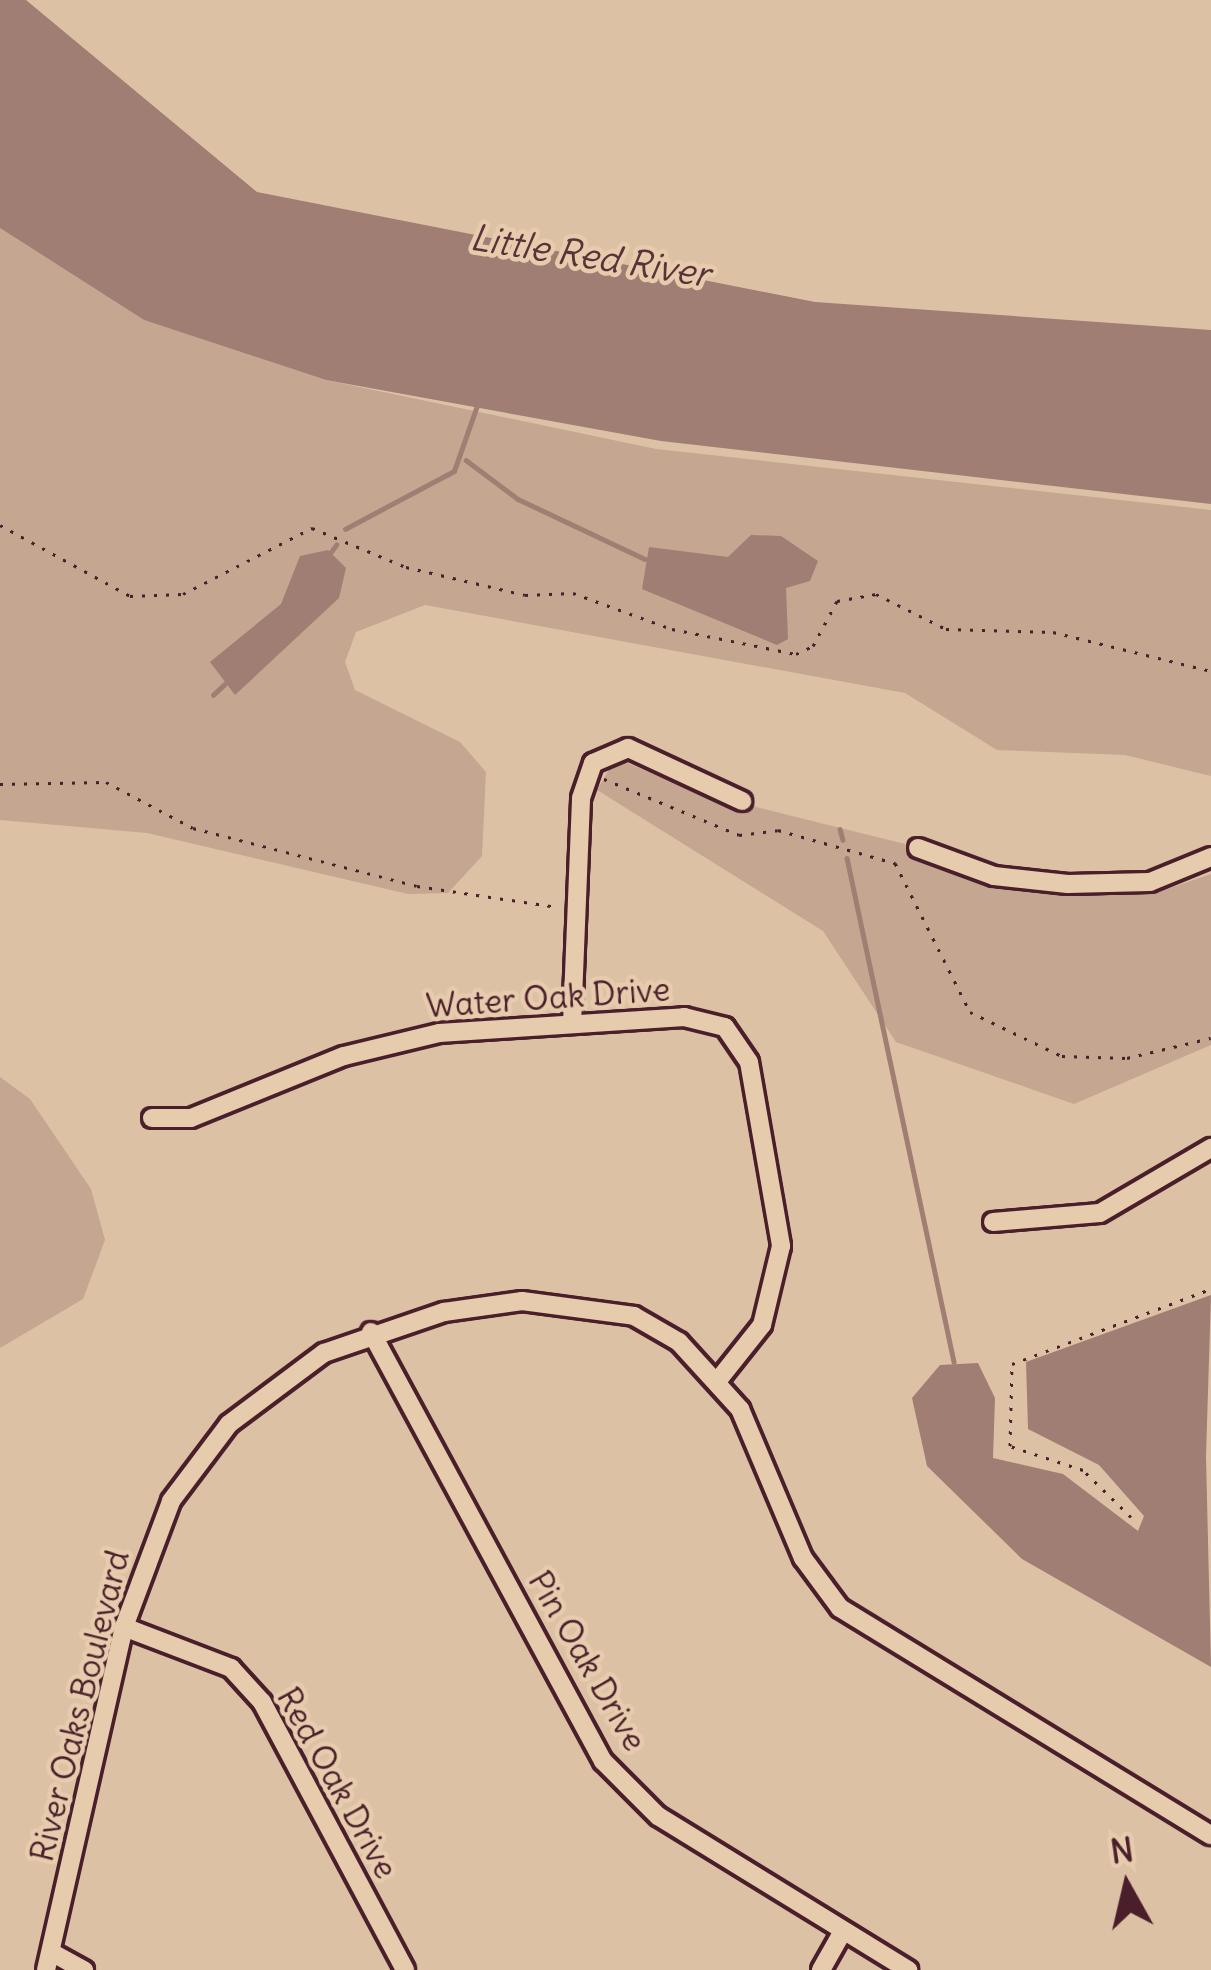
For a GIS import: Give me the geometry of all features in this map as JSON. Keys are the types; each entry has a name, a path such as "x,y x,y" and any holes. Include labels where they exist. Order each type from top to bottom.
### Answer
{"street":[{"path":"572,1024 589,771 628,748 742,801"},
{"path":"918,848 994,876 1068,884 1150,881 1211,857"},
{"name":"Water Oak Drive","path":"152,1118 191,1118 391,1042 572,1024 706,1019 749,1062 779,1268 762,1325 719,1378"},
{"path":"993,1222 1100,1213 1211,1148"},
{"name":"River Oaks Boulevard","path":"48,1961 124,1628 171,1501 230,1424 371,1332 444,1312 579,1302 634,1316 719,1378 758,1442 802,1558 840,1608 1211,1835"},
{"name":"Pin Oak Drive","path":"371,1332 603,1761 658,1816 908,1970"},
{"name":"Red Oak Drive","path":"124,1628 231,1667 262,1702 405,1970"},
{"path":"821,1970 843,1931"},
{"path":"48,1961 85,1970"}],"path":[{"path":"0,525 130,596 183,594 312,528 406,567 525,596 573,593 671,629 796,654 837,601 876,594 946,629 1053,632 1211,671"},
{"path":"589,771 722,830 778,830 895,863 970,1012 1062,1057 1127,1058 1211,1038"},
{"path":"0,784 106,782 194,828 417,886 577,910"},
{"path":"1131,1517 1083,1470 1010,1446 1012,1364 1211,1289"}],"shaded area":[{"path":"0,0 26,0 257,192 815,302 1211,330 1211,504 661,441 326,380 144,320 0,228"},
{"path":"0,228 144,320 326,380 656,449 1211,510 1211,776 1125,755 997,750 905,693 425,605 356,632 345,662 355,690 460,742 486,772 482,856 448,893 408,894 147,833 0,820"},
{"path":"751,535 781,536 818,561 810,581 786,588 788,639 777,645 642,589 649,547 728,557"},
{"path":"328,550 346,568 339,598 235,695 210,662 281,604 300,556"},
{"path":"616,758 739,812 752,806 905,844 912,859 994,889 1156,893 1211,874 1211,1045 1074,1104 896,1042 823,931 597,790"},
{"path":"0,1077 30,1099 91,1189 105,1240 83,1299 0,1348"},
{"path":"1211,1295 1206,1456 1211,1667 1022,1559 927,1466 912,1398 940,1365 978,1363 995,1398 993,1458 1063,1474 1138,1531 1144,1516 1099,1465 1028,1429 1026,1362"}],"waterway":[{"path":"345,529 454,471 478,403"},
{"path":"466,460 518,499 645,559"},
{"path":"331,552 336,545"},
{"path":"213,695 225,684"},
{"path":"840,829 843,840"},
{"path":"847,858 954,1362"}],"water label":[{"name":"Little Red River","path":"590,256"}]}
